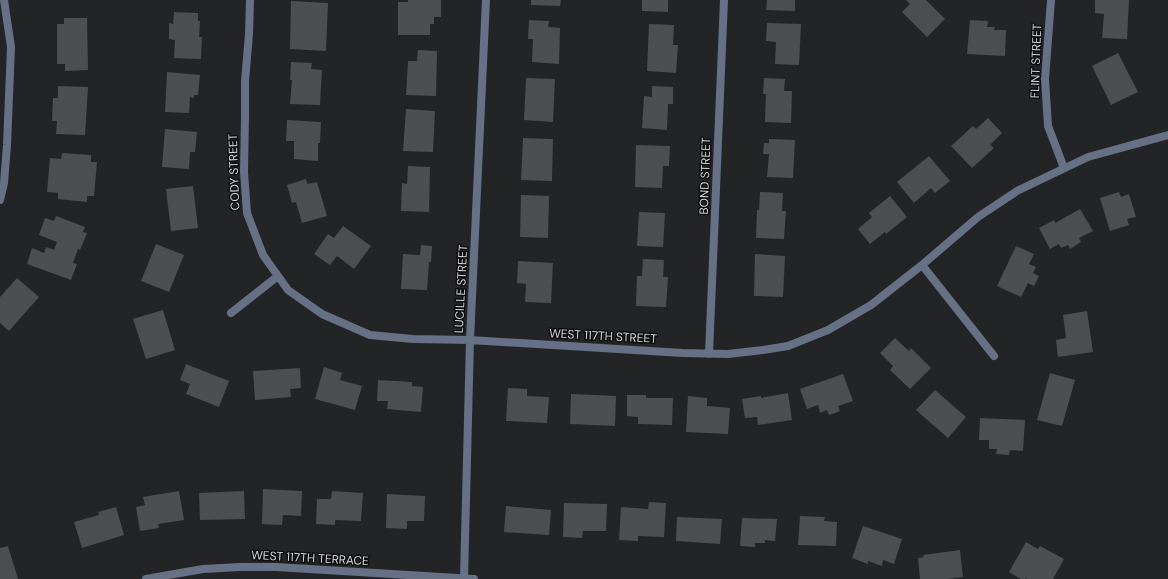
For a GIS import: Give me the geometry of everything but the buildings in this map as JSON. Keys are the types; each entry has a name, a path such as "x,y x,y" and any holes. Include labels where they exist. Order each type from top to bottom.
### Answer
{"street":[{"name":"CODY STREET","path":"250,0 245,81 244,172 246,213 263,255 278,276"},
{"name":"LUCILLE STREET","path":"464,578 470,340 486,0"},
{"name":"BOND STREET","path":"709,354 724,0"},
{"name":"FLINT STREET","path":"1052,0 1045,79 1048,126 1064,168"},
{"path":"0,200 4,183 7,153 11,47 3,2"},
{"name":"WEST 117TH STREET","path":"278,276 288,290 322,314 370,336 412,339 470,340 709,354 728,354 763,350 788,346 821,332 871,305 922,265 978,217 1017,191 1088,157 1168,135"},
{"path":"922,265 994,356"},
{"path":"231,313 278,276"},
{"name":"WEST 117TH TERRACE","path":"146,579 203,569 240,567 276,567 474,579"}]}
